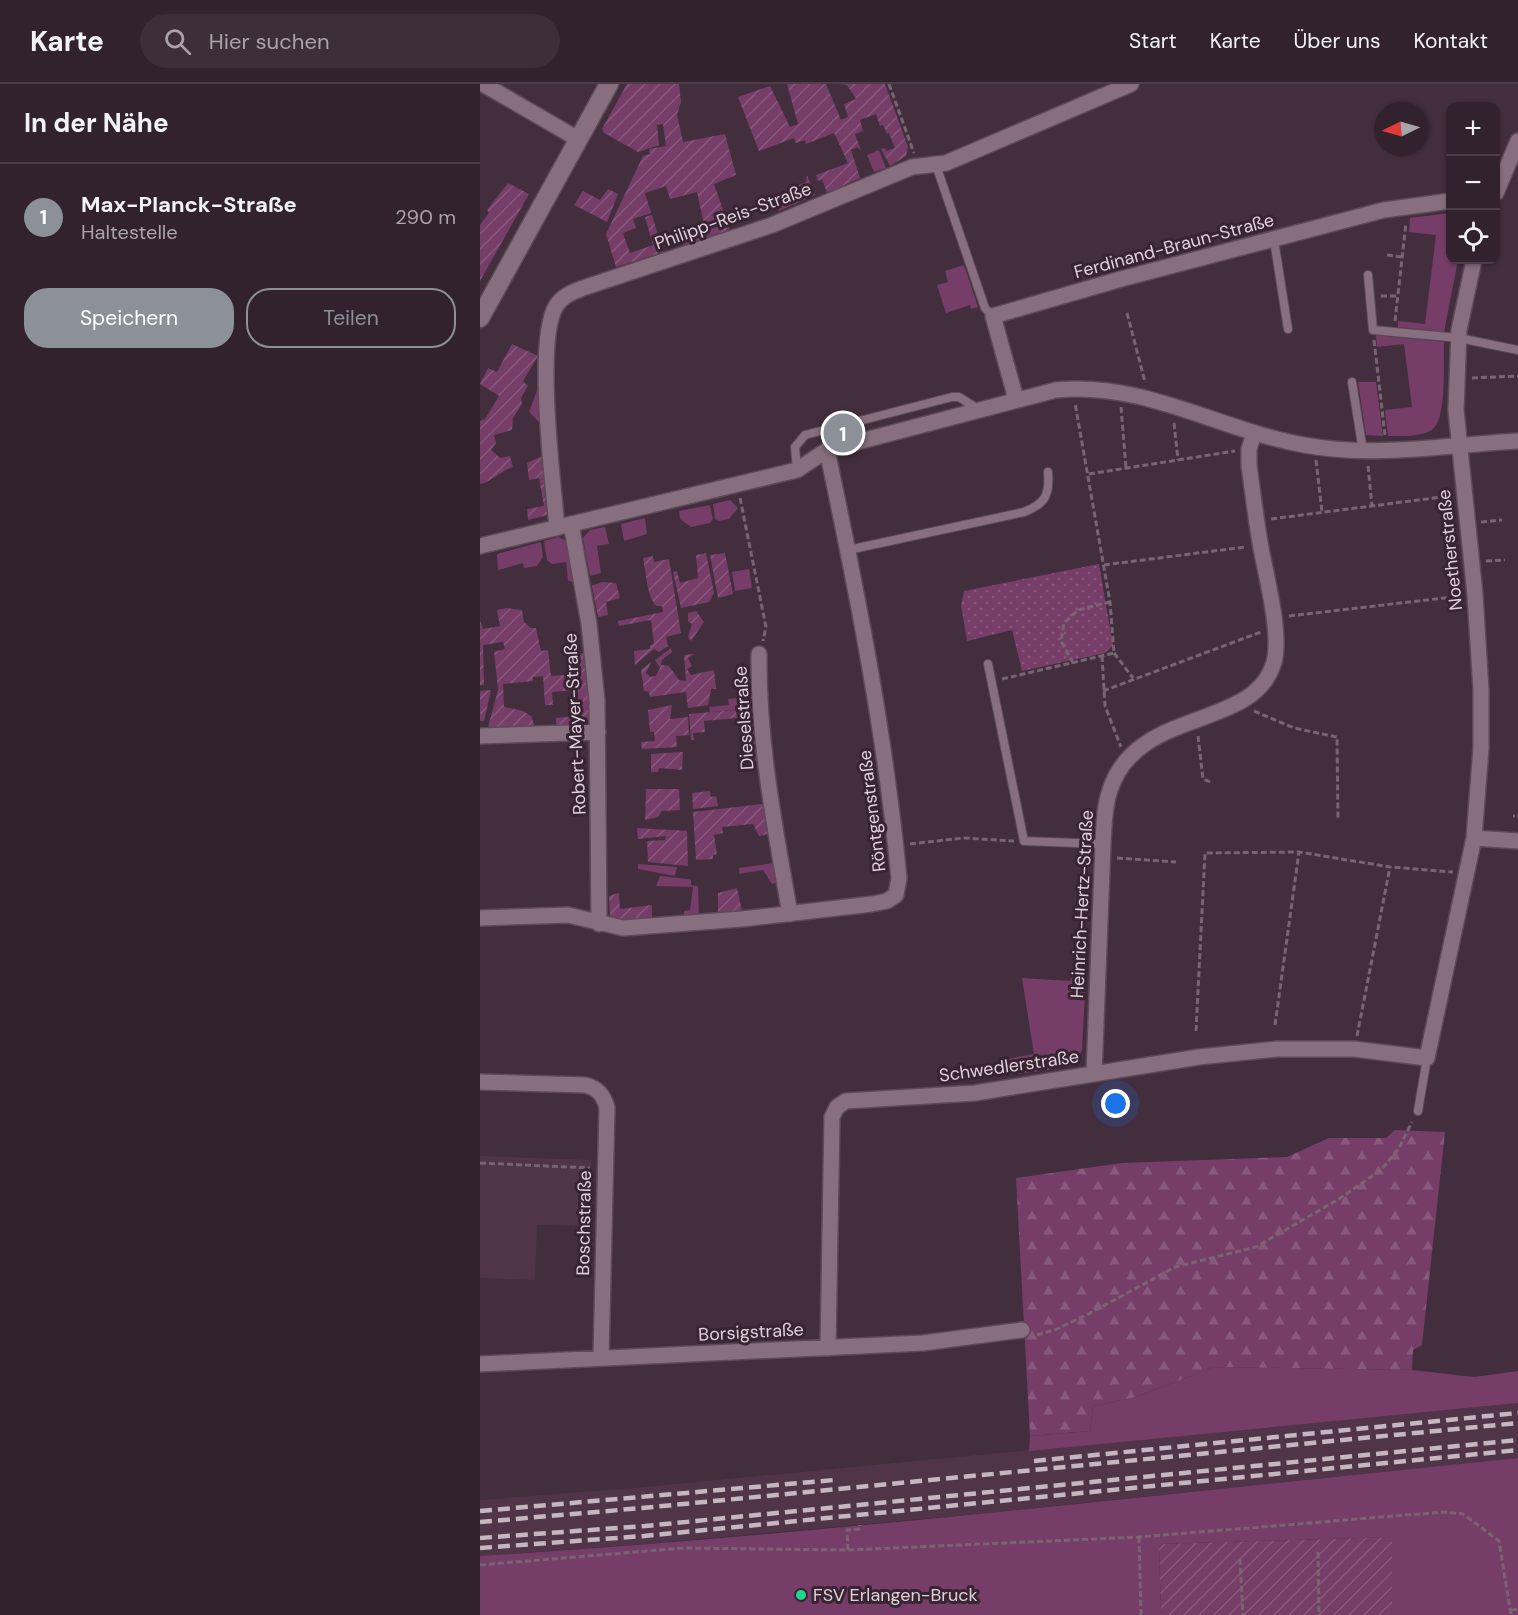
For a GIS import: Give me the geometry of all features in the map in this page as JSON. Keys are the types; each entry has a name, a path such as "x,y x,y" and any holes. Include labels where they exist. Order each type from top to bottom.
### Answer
{"street":[{"path":"483,84 578,139"},
{"path":"480,318 609,84"},
{"name":"Philipp-Reis-Straße","path":"564,526 547,368 550,320 562,299 583,288 772,225 919,166 936,165 1131,84"},
{"path":"1500,184 1518,141"},
{"name":"Ferdinand-Braun-Straße","path":"993,316 1121,279 1408,206 1446,201"},
{"name":"Noetherstraße","path":"1427,1058 1474,838 1481,748 1481,690 1475,595 1456,410 1459,338 1473,264"},
{"path":"993,316 1016,399"},
{"path":"480,546 738,486 797,470 827,450 1016,399 1072,388 1120,391 1143,396 1254,433 1315,447 1387,451 1518,441"},
{"name":"Heinrich-Hertz-Straße","path":"1094,1074 1103,851 1109,791 1127,760 1136,750 1162,732 1237,703 1261,687 1268,678 1275,658 1274,622 1249,466 1249,449 1254,433"},
{"name":"Röntgenstraße","path":"480,918 562,915 615,928 657,927 872,904 892,898 899,885 896,846 876,694 827,450"},
{"name":"Robert-Mayer-Straße","path":"564,526 589,624 598,732 599,924"},
{"name":"Dieselstraße","path":"759,654 759,701 765,758 790,914"},
{"path":"480,736 598,732"},
{"path":"1474,838 1518,841"},
{"name":"Schwedlerstraße","path":"828,1348 832,1117 837,1107 846,1101 975,1093 1199,1057 1277,1049 1354,1049 1427,1058"},
{"name":"Boschstraße","path":"480,1082 585,1085 599,1091 607,1107 601,1358"},
{"name":"Borsigstraße","path":"480,1364 923,1343 1021,1331"}],"lane":[{"path":"936,165 985,308 993,316"},
{"path":"1274,240 1288,329"},
{"path":"1368,275 1373,330 1459,338 1518,350"},
{"path":"1352,381 1365,451"},
{"path":"797,470 795,447 805,435 952,397 959,397 976,408 982,409"},
{"path":"848,550 1023,512 1036,507 1046,498 1049,486 1048,472"},
{"path":"988,664 1024,841 1103,851"},
{"path":"1418,1111 1427,1058"}],"path":[{"path":"889,84 919,166"},
{"path":"1394,332 1408,206"},
{"path":"1387,255 1402,256"},
{"path":"1370,297 1398,296"},
{"path":"1127,313 1145,380 1143,396"},
{"path":"1373,330 1387,451"},
{"path":"1457,378 1518,376"},
{"path":"1072,388 1104,565 1114,653 1134,678"},
{"path":"1120,391 1126,468"},
{"path":"1173,405 1178,460"},
{"path":"1315,447 1322,512"},
{"path":"1089,474 1249,449"},
{"path":"1365,451 1372,506"},
{"name":"Dieselstraße","path":"738,486 766,627 759,654"},
{"path":"1256,521 1463,494"},
{"path":"1104,565 1260,546"},
{"path":"1103,691 1274,622 1475,595"},
{"path":"1072,663 1061,641 1064,623 1078,610 1110,603"},
{"path":"992,681 1114,653"},
{"path":"1101,656 1103,691 1109,721 1127,760"},
{"path":"1237,703 1294,728 1337,737 1338,818"},
{"path":"1196,719 1203,779 1213,783"},
{"path":"896,846 964,838 1024,841"},
{"path":"1103,851 1176,862"},
{"path":"1196,1031 1205,853 1299,852 1390,867 1466,873"},
{"path":"1275,1025 1299,852"},
{"path":"1354,1049 1390,867"},
{"path":"1021,1331 1020,1334 1038,1335 1057,1329 1174,1267 1256,1247 1340,1199 1382,1169 1399,1148 1418,1111"},
{"path":"480,1163 604,1168"},
{"path":"480,1565 683,1548 848,1550 1139,1537 1432,1512 1463,1514 1499,1541 1511,1615"},
{"path":"848,1550 847,1530 860,1529 860,1525"},
{"path":"1139,1537 1141,1615"},
{"path":"1318,1552 1319,1615"},
{"path":"1240,1559 1243,1615"},
{"path":"1511,1610 1518,1609"}],"shaded area":[{"path":"480,1156 591,1160 589,1226 537,1225 535,1280 480,1278"},
{"path":"1518,1403 1518,1458 976,1514 645,1544 480,1556 480,1500 635,1488"}],"green space":[{"path":"627,84 679,84 681,102 677,115 683,142 725,134 736,175 714,184 730,230 683,245 680,237 705,229 697,192 670,199 666,186 645,193 651,213 633,219 636,228 623,233 630,253 653,245 645,217 652,215 663,252 616,267 606,234 643,156 650,154 649,149 666,146 663,124 657,125 659,145 638,152 604,133 602,129"},
{"path":"787,84 826,84 841,120 848,117 844,104 856,99 847,85 840,84 885,84 908,147 906,156 890,166 881,149 885,148 886,151 895,148 889,133 887,134 883,125 880,126 876,114 860,120 863,131 855,134 861,151 857,147 851,150 860,178 827,193 822,179 818,181 816,175 848,163 834,133 806,144 805,140 796,143 794,138 759,151 738,97 770,86 790,127 798,124"},
{"path":"879,150 886,168 874,172 867,155"},
{"path":"807,175 815,195 779,211 773,196 806,182"},
{"path":"508,183 529,194 480,281 480,225 489,213 487,210"},
{"path":"608,189 618,194 607,222 574,205 583,191 600,200"},
{"path":"1446,214 1446,264 1457,264 1444,332 1398,327 1398,321 1425,324 1436,235 1409,232 1410,218"},
{"path":"964,265 978,307 971,309 970,305 946,313 937,285 948,282 945,271"},
{"path":"1376,335 1444,342 1442,404 1436,426 1430,431 1414,435 1388,436 1385,410 1412,407 1404,344 1377,347"},
{"path":"512,344 538,356 523,381 528,386 521,398 522,404 513,418 512,430 494,435 496,443 491,450 500,458 510,456 513,467 480,484 480,421 485,419 499,396 480,384 488,368 497,372"},
{"path":"1358,382 1376,382 1383,436 1366,435"},
{"path":"538,388 541,424 529,412"},
{"path":"542,456 548,515 528,520 527,509 544,506 539,478 529,480 527,463"},
{"path":"730,500 738,508 729,519 719,521 715,519 713,504"},
{"path":"710,505 713,519 710,523 691,527 680,519 679,511"},
{"path":"645,518 647,534 624,541 621,524"},
{"path":"605,527 609,544 597,546 601,573 590,576 583,538 590,530"},
{"path":"559,537 566,541 575,582 568,581 566,562 552,564 547,560 544,541"},
{"path":"541,542 543,557 537,566 524,568 523,563 498,570 497,554"},
{"path":"706,553 714,593 709,602 681,608 673,572 677,571 680,583 698,578 696,555"},
{"path":"725,553 733,594 718,598 710,555"},
{"path":"653,556 654,562 669,559 681,633 666,637 668,646 659,652 654,649 635,665 634,651 650,649 650,645 654,644 651,620 619,626 618,621 663,612 662,606 656,606 653,602 647,584 643,558"},
{"path":"1099,564 1113,646 1105,653 1022,671 1012,630 967,641 961,605 964,591"},
{"path":"749,569 752,588 735,591 732,572"},
{"path":"602,582 616,583 620,598 606,602 608,615 598,617 592,586"},
{"path":"506,608 522,610 524,622 531,628 536,628 541,651 548,650 551,676 576,674 574,654 585,653 591,705 588,723 583,727 563,730 556,724 556,718 579,716 577,690 552,692 553,705 545,705 543,676 533,677 533,681 503,684 504,707 523,711 531,716 536,729 492,730 488,727 498,690 494,652 505,649 503,642 483,645 484,685 480,685 480,620 483,629 500,626 497,610"},
{"path":"696,611 704,622 691,641 688,637 692,624 688,621 688,613"},
{"path":"671,648 672,652 662,660 661,665 669,666 679,680 686,681 684,655 695,654 688,658 692,666 687,669 691,675 714,670 716,689 711,689 708,705 688,708 686,692 650,697 649,692 644,691 641,670 651,662 646,673 650,677 656,676 660,668 655,660"},
{"path":"491,690 484,721 480,721 480,691"},
{"path":"749,697 753,700 754,708 710,712 709,707 729,705 728,699"},
{"path":"672,705 670,719 688,717 689,735 676,736 677,747 642,749 641,742 655,741 654,732 650,732 648,710"},
{"path":"736,710 737,718 704,721 705,732 693,733 694,740 691,740 689,714"},
{"path":"755,725 758,761 744,763 739,726"},
{"path":"683,752 682,770 659,768 658,772 651,772 651,754"},
{"path":"646,789 679,789 680,810 662,811 658,817 645,820"},
{"path":"710,791 711,797 716,796 718,806 693,809 692,793"},
{"path":"762,804 769,834 759,836 753,824 722,827 723,833 714,835 717,854 713,855 713,859 696,860 693,812"},
{"path":"637,828 687,831 688,866 648,862 647,841 665,840 666,836 638,839"},
{"path":"774,863 778,882 772,884 763,870 739,874 739,868"},
{"path":"638,864 677,867 675,876 638,869"},
{"path":"660,876 691,880 691,885 698,886 699,915 684,917 684,911 690,910 693,887 656,886"},
{"path":"737,888 742,911 718,914 718,893"},
{"path":"619,893 620,909 652,905 652,920 618,922 610,918 609,896"},
{"path":"1073,975 1086,975 1082,1050 1077,1057 1060,1067 1009,1075 1007,1059 1034,1054 1022,978 1070,981"},
{"path":"1395,1130 1445,1132 1422,1345 1413,1350 1412,1370 1214,1367 1136,1397 1093,1406 1090,1431 1030,1436 1016,1178 1122,1163 1287,1157 1329,1138 1386,1138"},
{"path":"1214,1367 1412,1370 1474,1377 1518,1371 1518,1403 1029,1451 1030,1436 1090,1431 1093,1406 1136,1397"},
{"path":"1518,1458 1518,1615 1392,1615 1392,1537 1159,1544 1161,1615 480,1615 480,1556 870,1525"},
{"path":"1392,1537 1392,1615 1161,1615 1159,1544"}],"railway":[{"path":"1034,1461 1518,1413"},
{"path":"480,1522 1518,1423"},
{"path":"480,1538 645,1526 1518,1440"},
{"path":"480,1548 644,1536 1518,1450"},
{"path":"480,1511 834,1480"}],"place":[{"name":"Max-Planck-Straße","path":"843,433"},
{"name":"FSV Erlangen-Bruck","path":"801,1595"}]}
